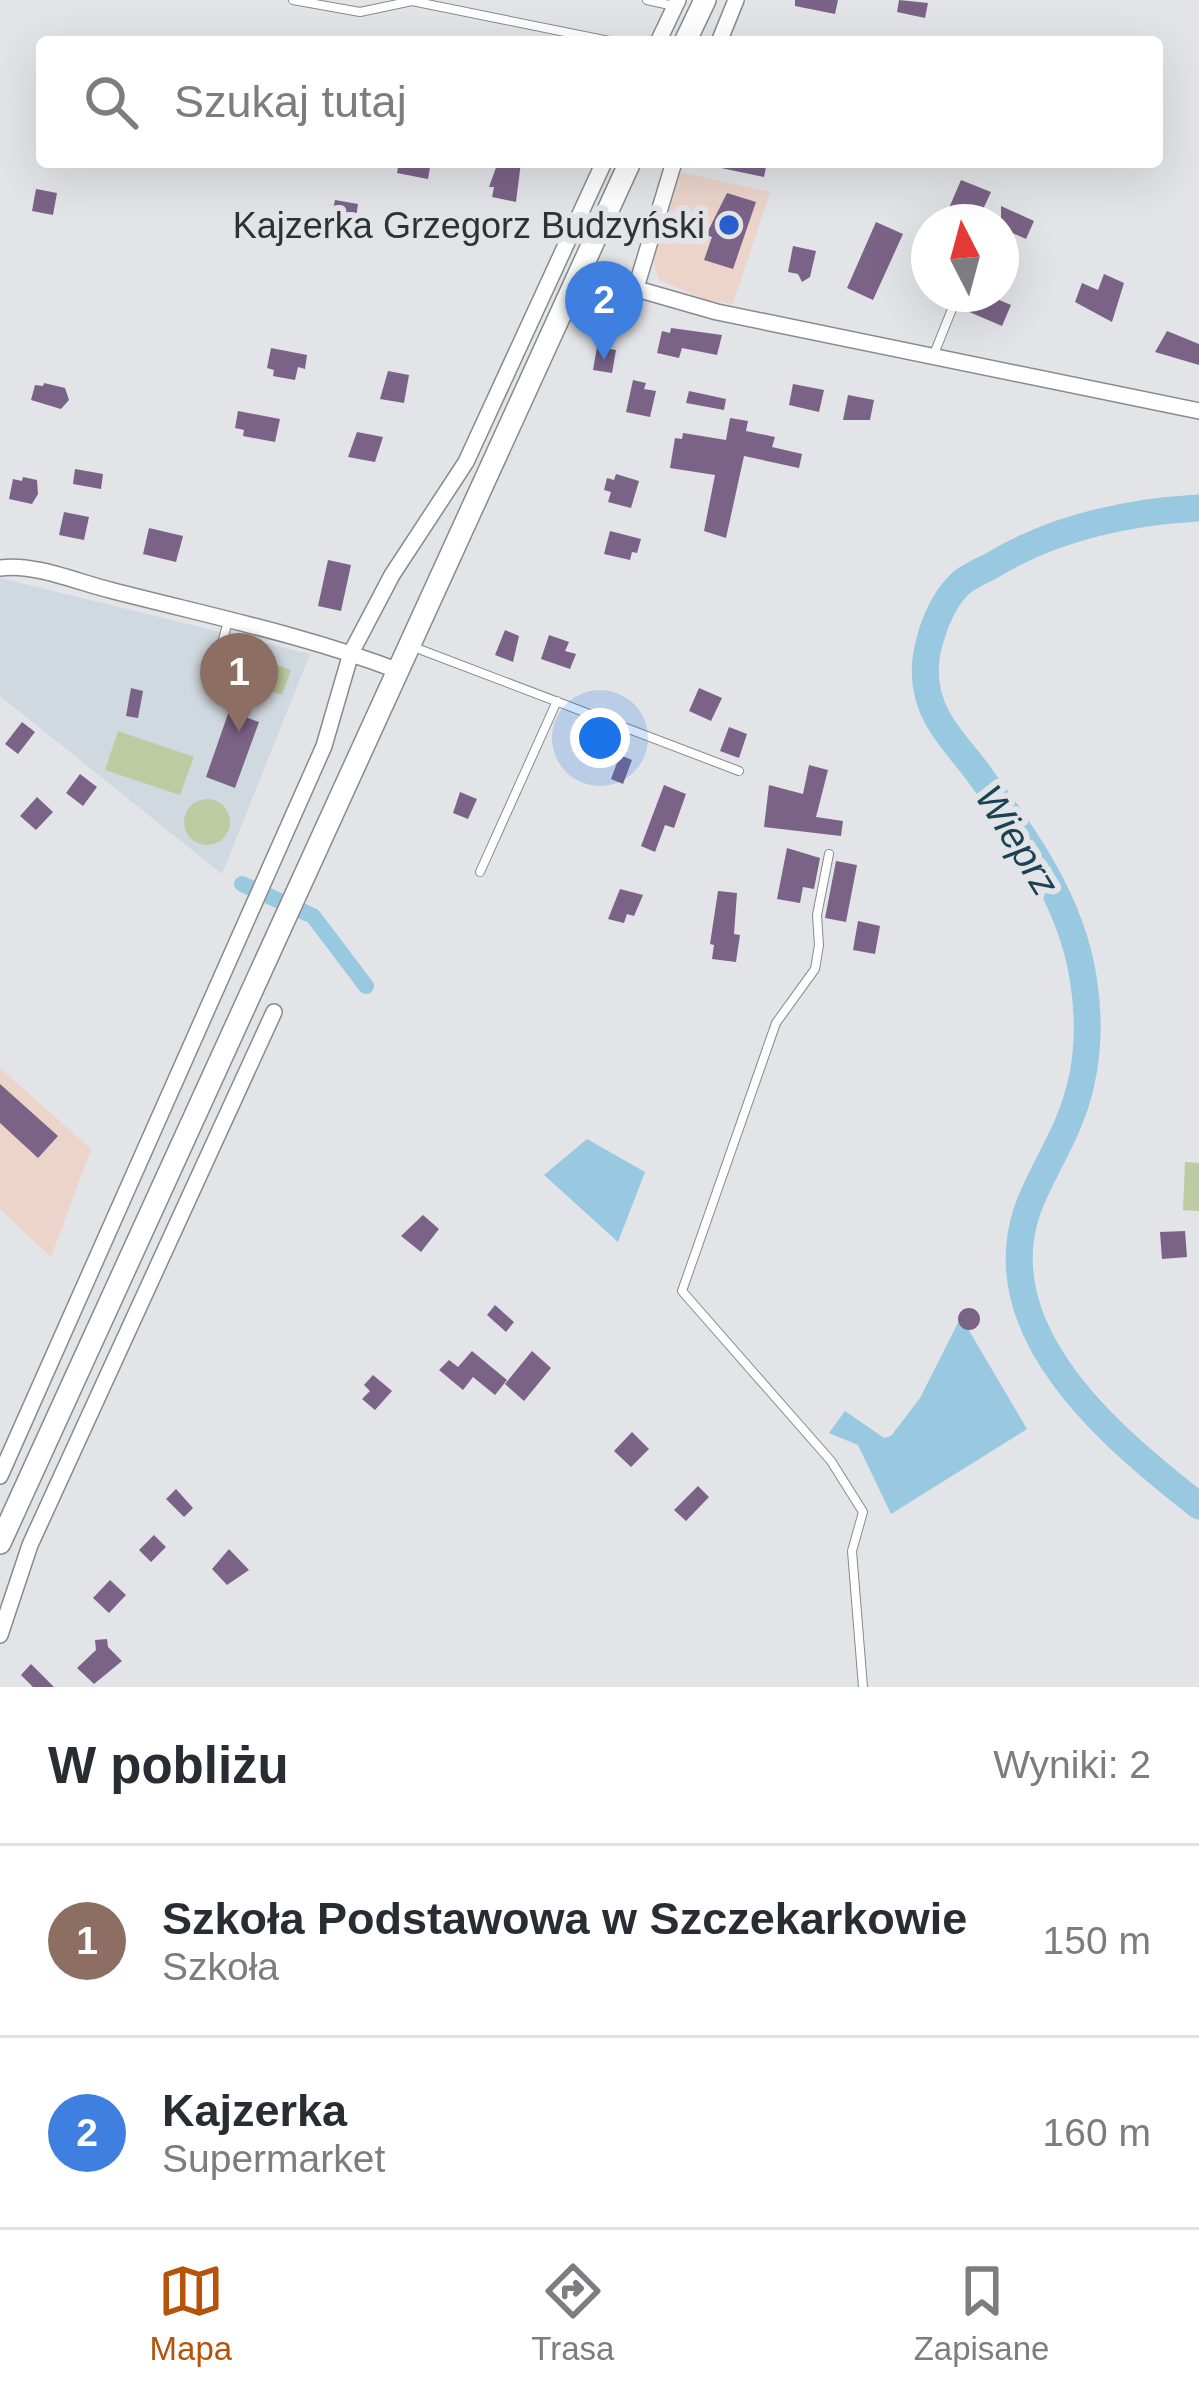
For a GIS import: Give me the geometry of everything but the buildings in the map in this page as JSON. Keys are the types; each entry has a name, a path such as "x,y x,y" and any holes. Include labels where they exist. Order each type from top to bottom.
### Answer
{"main road":[{"path":"689,36 705,0"},
{"path":"0,1543 627,168"}],"street":[{"path":"721,36 736,0"},
{"path":"661,36 677,3"},
{"path":"0,1476 324,746 351,653 392,574 466,462 601,168"},
{"path":"634,291 672,168"},
{"path":"581,273 663,303 1199,411"},
{"path":"0,568 41,573 228,620 399,670"},
{"path":"0,1635 30,1545 274,1012"}],"lane":[{"path":"293,0 360,12 412,1 584,36"},
{"path":"647,0 677,3"},
{"path":"933,356 951,312"},
{"path":"210,688 228,620"},
{"path":"410,646 739,771"},
{"path":"480,872 557,701"},
{"path":"829,854 817,916 820,945 815,969 776,1023 682,1291 831,1461 863,1512 852,1551 863,1687"}],"shaded area":[{"path":"681,172 770,192 733,304 707,300 659,280 653,259"},
{"path":"0,578 310,654 222,874 0,696"},
{"path":"0,1068 91,1149 51,1257 0,1209"}],"green space":[{"path":"257,658 291,670 282,695 249,684"},
{"path":"118,731 194,757 180,795 105,770"},
{"path":"207,799 223,806 230,822 223,838 207,845 191,838 184,822 191,806"},
{"path":"1185,1162 1199,1163 1199,1211 1183,1210"}],"water":[{"path":"587,1139 645,1172 618,1242 544,1175"},
{"path":"961,1317 1027,1429 891,1514 858,1445 829,1433 845,1411 884,1438 891,1436 920,1398"}],"waterway":[{"name":"Wieprz","path":"1199,508 1145,513 1065,532 963,581 941,610 925,670 938,719 1011,819 1056,893 1083,977 1087,1013 1084,1068 1069,1121 1027,1211 1019,1257 1025,1300 1041,1341 1066,1380 1131,1450 1199,1506"},
{"path":"242,884 313,916 366,986"}],"place":[{"name":"Kajzerka Grzegorz Budzyński","path":"729,225"},
{"name":"Kajzerka","path":"604,360"},
{"name":"Szkoła Podstawowa w Szczekarkowie","path":"239,732"}]}
